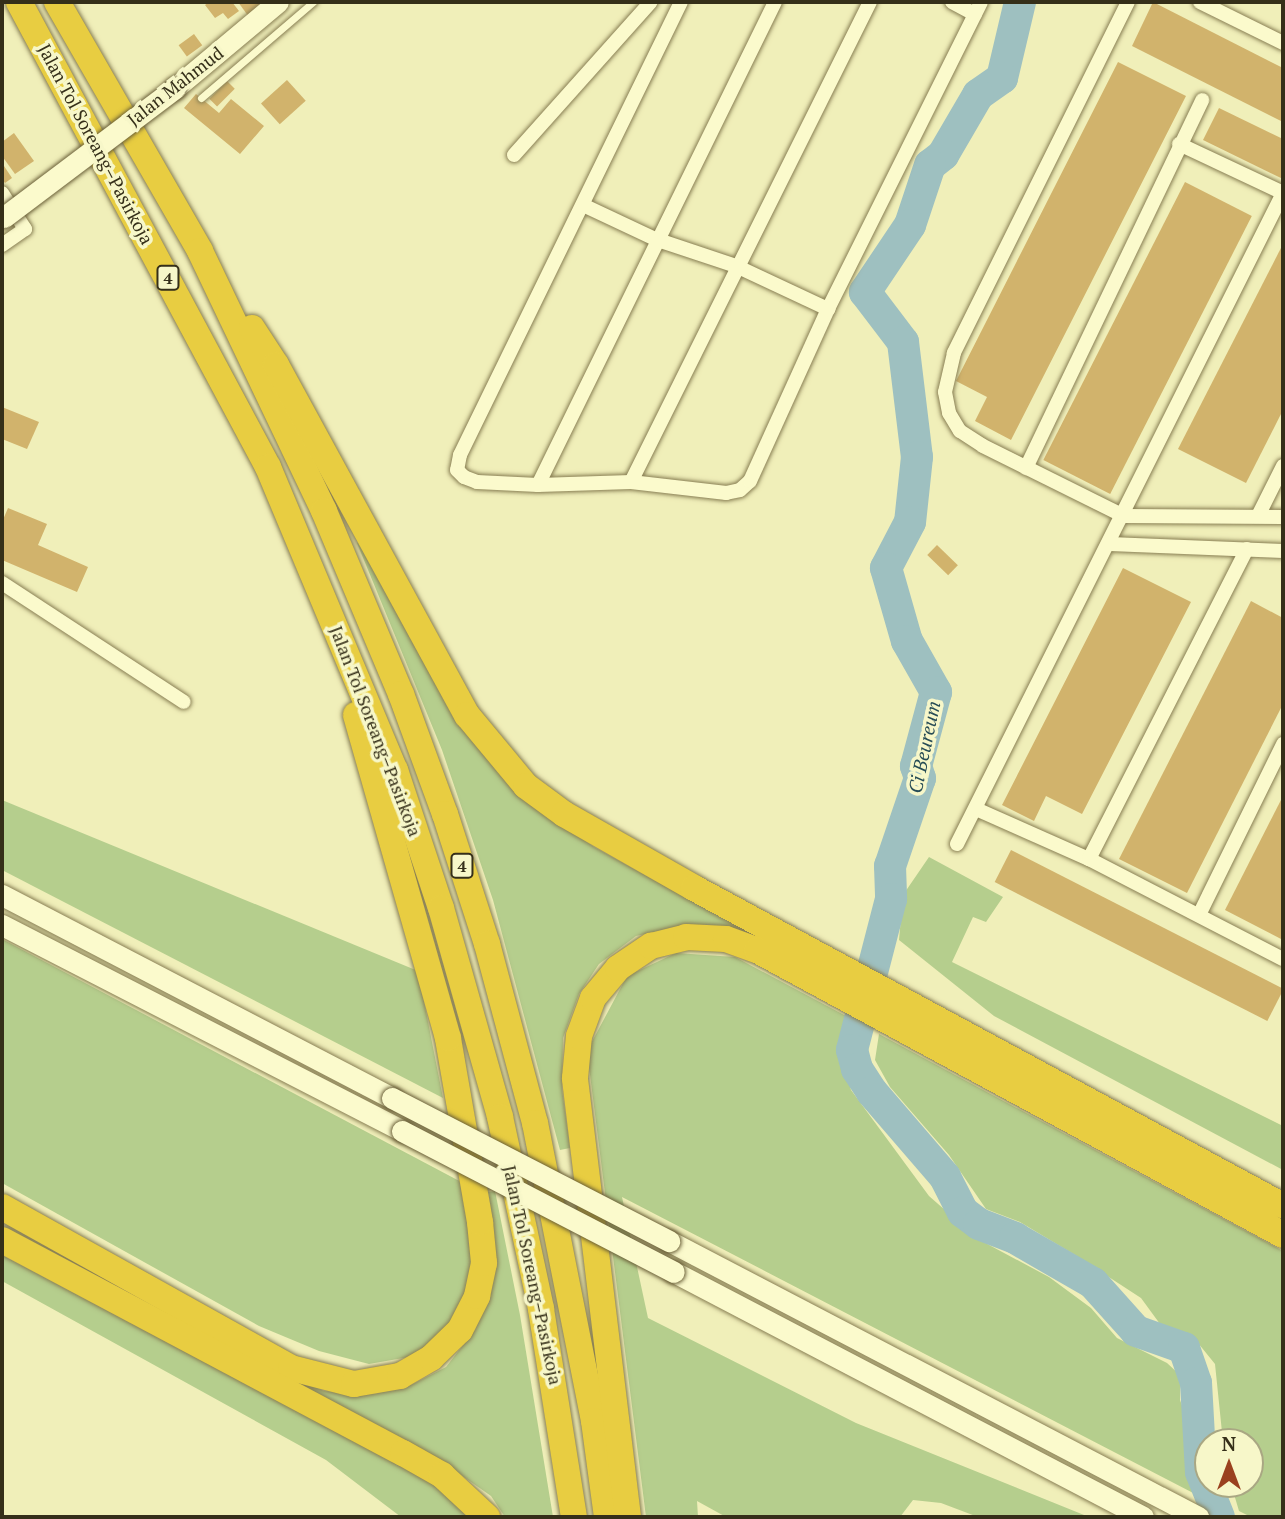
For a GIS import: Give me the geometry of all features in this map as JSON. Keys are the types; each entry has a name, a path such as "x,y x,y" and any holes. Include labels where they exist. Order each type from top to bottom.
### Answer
{"highway":[{"name":"Jalan Tol Soreang–Pasirkoja","path":"19,2 268,467 309,559 395,770 441,908 500,1117 544,1321 574,1517"},
{"name":"Jalan Tol Soreang–Pasirkoja","path":"57,2 200,251 355,578 445,814 487,944 535,1123 590,1396 607,1517"},
{"path":"200,251 276,365 467,715 496,755 526,786 564,814 818,967 1283,1206"},
{"path":"2,1208 290,1368 354,1384 400,1376 431,1358 460,1330 477,1296 484,1263 480,1222 448,1038 415,910 309,559"},
{"path":"628,1517 577,1110 579,1036 593,998 618,968 651,946 686,937 726,939 818,967"},
{"path":"903,1013 1184,1185 1283,1236"},
{"path":"2,1240 442,1475 487,1517"}],"main road":[{"name":"Jalan Mahmud","path":"3,218 176,88 278,2"},
{"path":"2,895 1198,1517"},
{"path":"2,926 1143,1517"}],"street":[{"path":"514,155 651,2"},
{"path":"681,2 585,206 460,455 457,470 477,482 538,485 631,482 726,493 740,490 750,481 828,309 978,8 952,2"},
{"path":"538,485 655,239 775,2"},
{"path":"631,482 736,266 870,2"},
{"path":"1128,2 947,372 949,413 960,431 1026,468 1124,516 1283,517"},
{"path":"1200,2 1283,43"},
{"path":"1026,468 1202,100"},
{"path":"957,844 1110,544 1283,193 1179,144"},
{"path":"2,193 25,229 2,245"},
{"path":"585,206 655,239 736,266 828,309"},
{"path":"1258,516 1283,466"},
{"path":"1110,544 1283,551"},
{"path":"1089,859 1247,549"},
{"path":"2,583 184,702"},
{"path":"1199,915 1283,744"},
{"path":"976,809 1089,859 1283,959"}],"lane":[{"path":"201,98 313,2"}],"green space":[{"path":"366,540 523,796 594,847 752,934 690,924 636,936 599,964 579,994 563,1038 562,1089 570,1148 560,1150 493,900 442,750 357,543"},
{"path":"2,800 418,971 443,1098 2,870"},
{"path":"929,857 1003,897 986,922 973,917 952,962 1283,1126 1283,1170 994,1016 899,940 903,895"},
{"path":"2,939 465,1184 474,1235 470,1283 458,1317 440,1338 409,1357 369,1364 319,1351 259,1326 2,1183"},
{"path":"676,953 735,957 846,1016 839,1042 851,1090 929,1196 978,1239 1049,1277 1091,1308 1117,1338 1167,1363 1180,1375 1180,1400 1192,1434 1185,1465 1194,1493 622,1197 648,1318 856,1423 1089,1517 978,1517 941,1503 913,1500 900,1517 726,1517 697,1501 698,1517 646,1517 587,1051 627,976"},
{"path":"879,1034 1283,1251 1283,1517 1251,1517 1239,1511 1235,1498 1264,1498 1264,1428 1222,1428 1215,1364 1198,1343 1160,1324 1141,1298 1075,1255 1020,1222 986,1209 949,1155 890,1087 875,1060"},
{"path":"495,1191 520,1315 553,1517 505,1517 491,1496 434,1456 274,1370 324,1391 374,1394 411,1385 446,1367 475,1330 493,1282 488,1192"},
{"path":"2,1255 447,1490 478,1517 401,1517 326,1460 2,1281"}],"building":[{"path":"209,2 232,2 239,11 228,19 223,13 215,18 205,5"},
{"path":"238,2 271,2 249,17"},
{"path":"1153,2 1283,68 1283,122 1132,46"},
{"path":"194,34 202,45 187,56 179,45"},
{"path":"1118,62 1186,96 1011,440 975,421 987,397 956,381"},
{"path":"287,80 306,101 280,124 261,103"},
{"path":"227,81 235,89 217,106 209,99"},
{"path":"196,94 219,113 231,99 264,126 240,154 184,108"},
{"path":"1219,108 1283,139 1283,179 1203,140"},
{"path":"14,133 34,161 15,174 2,156 2,142"},
{"path":"2,163 12,178 5,183 2,179"},
{"path":"1185,182 1252,216 1110,494 1043,460"},
{"path":"1283,244 1283,410 1246,483 1178,449"},
{"path":"2,407 39,422 27,449 2,439"},
{"path":"8,508 47,524 38,545 88,567 77,592 2,560 2,522"},
{"path":"937,545 958,565 948,575 927,555"},
{"path":"1123,568 1191,602 1082,814 1046,796 1034,821 1002,805"},
{"path":"1251,601 1283,618 1283,704 1187,893 1119,859"},
{"path":"1283,796 1283,940 1225,910"},
{"path":"1011,850 1283,989 1267,1021 995,882"}],"waterway":[{"name":"Ci Beureum","path":"1020,2 1002,78 978,95 943,155 930,165 910,225 865,292 903,342 917,457 910,522 886,568 907,641 936,692 916,766 920,778 890,866 891,899 852,1050 857,1069 872,1092 945,1177 963,1212 979,1224 1015,1238 1093,1283 1136,1331 1184,1348 1196,1383 1201,1472 1219,1517"}]}
